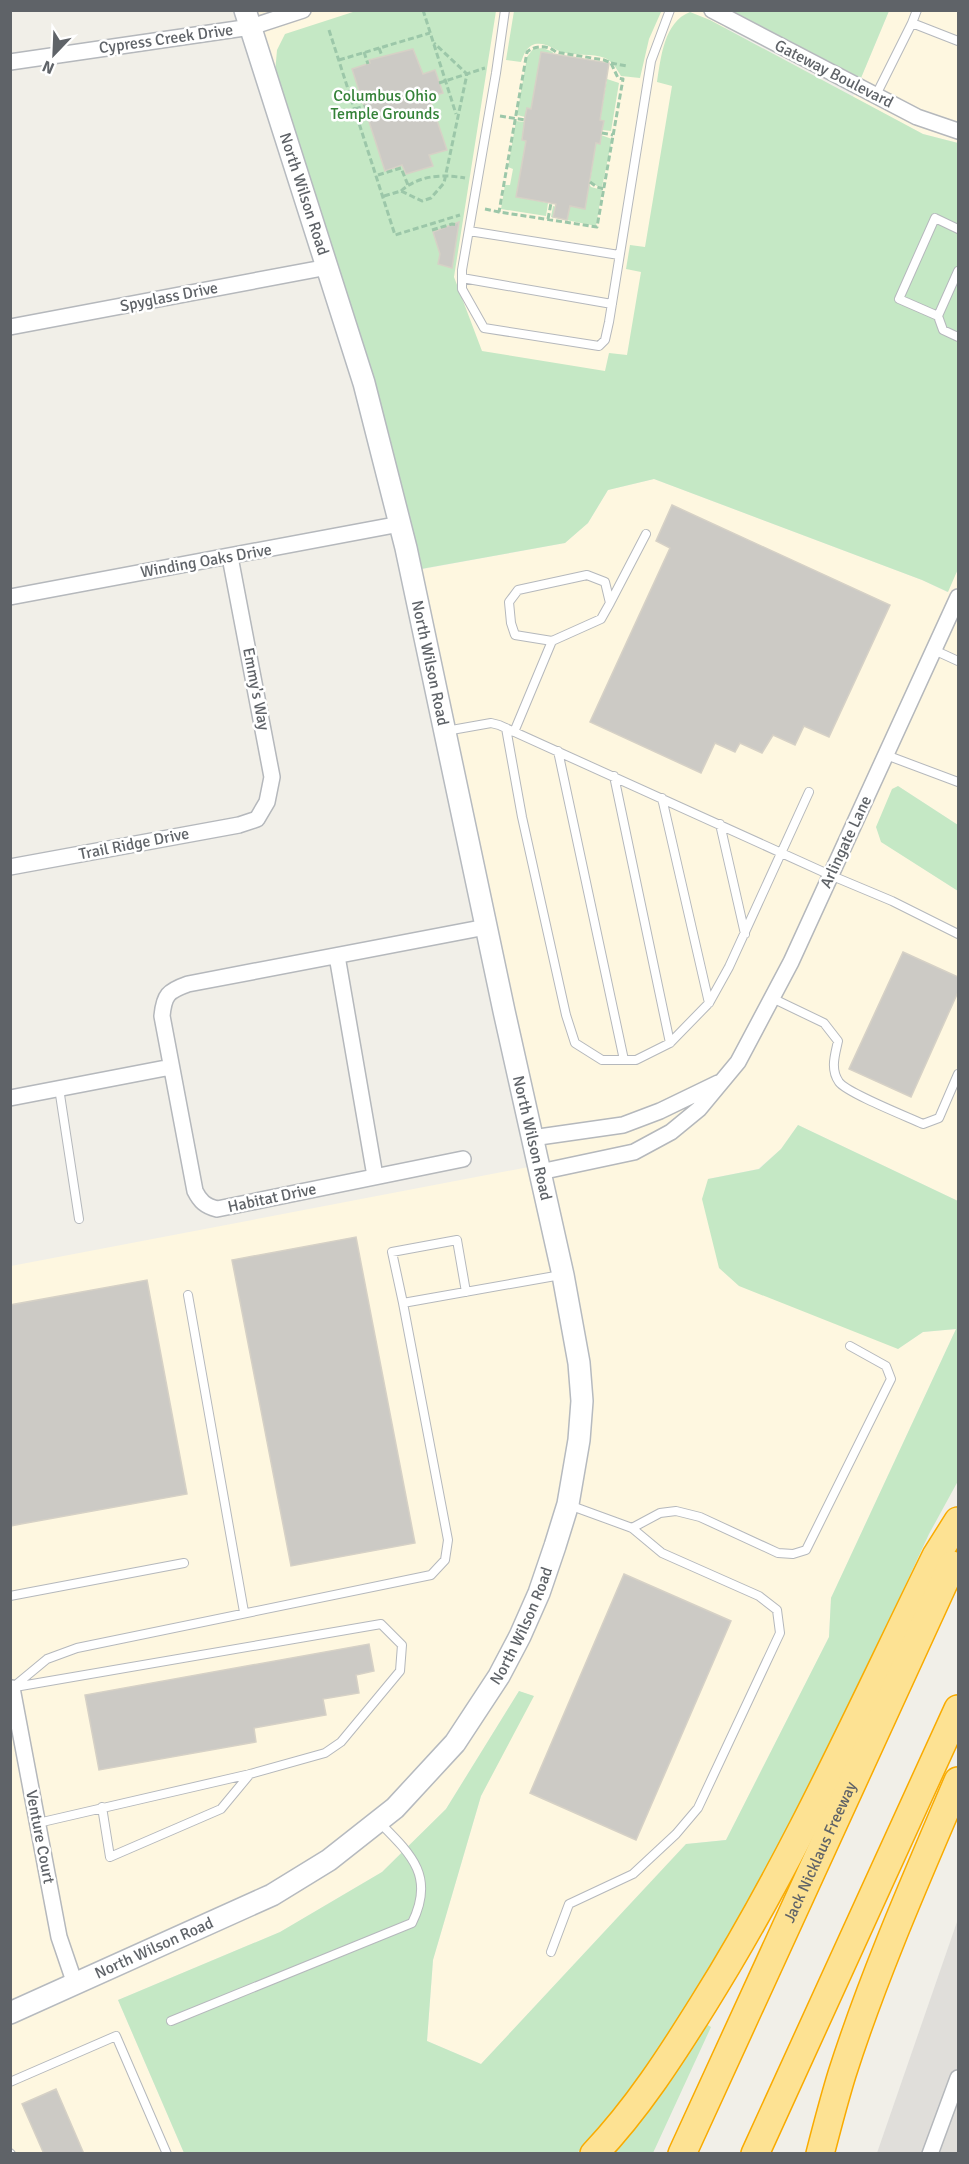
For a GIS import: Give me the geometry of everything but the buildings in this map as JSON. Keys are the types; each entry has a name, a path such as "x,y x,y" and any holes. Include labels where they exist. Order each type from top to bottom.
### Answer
{"highway":[{"path":"594,2154 610,2138 665,2065 730,1962 790,1853 936,1556 958,1521"},
{"name":"Jack Nicklaus Freeway","path":"682,2154 958,1551"},
{"path":"754,2154 958,1709"},
{"path":"820,2154 843,2074 878,1975 918,1873 958,1781"}],"main road":[{"name":"North Wilson Road","path":"10,2013 272,1895 329,1860 379,1822 426,1777 455,1743 499,1676 539,1593 567,1504 579,1440 582,1401 579,1363 563,1275 400,524 364,383 248,19"}],"street":[{"path":"248,19 303,10"},
{"name":"Gateway Boulevard","path":"714,11 917,117 958,131"},
{"name":"Cypress Creek Drive","path":"10,62 248,19"},
{"name":"Spyglass Drive","path":"10,327 328,267"},
{"name":"Winding Oaks Drive","path":"10,597 400,524"},
{"name":"Emmy's Way","path":"230,557 272,777 267,802 257,819"},
{"name":"Arlingate Lane","path":"540,1172 634,1152 671,1132 699,1109 738,1062 772,998 958,597"},
{"name":"Trail Ridge Drive","path":"10,867 239,825 257,819"},
{"name":"Habitat Drive","path":"463,1159 217,1209 207,1206 199,1200 195,1191 162,1016 164,1001 173,989 188,984 486,927"},
{"path":"337,956 375,1176"},
{"path":"10,1098 171,1066"},
{"name":"Arlingate Lane","path":"532,1138 623,1125 660,1111 723,1080"},
{"name":"Venture Court","path":"11,1684 59,1938 75,1984"},
{"path":"930,2154 958,2078"}],"lane":[{"path":"505,10 469,231 462,289 484,328 599,346 605,340 612,304 651,61 670,10"},
{"path":"876,95 917,10"},
{"path":"912,23 958,40"},
{"path":"938,316 899,299 935,218 958,229"},
{"path":"469,231 619,255"},
{"path":"958,271 938,316 943,330 958,337"},
{"path":"462,278 612,304"},
{"path":"610,603 605,582 587,575 518,590 509,602 515,635 552,641 601,619 610,603 646,534"},
{"path":"514,732 552,641"},
{"path":"934,650 958,661"},
{"path":"445,732 491,723 506,728 892,901 958,934"},
{"path":"506,728 522,817 566,1015 575,1043 602,1060 636,1060 670,1043 709,1003 745,934 809,792"},
{"path":"558,751 624,1060"},
{"path":"886,755 958,780"},
{"path":"614,776 670,1043"},
{"path":"662,798 709,1003"},
{"path":"720,824 745,934"},
{"path":"772,998 824,1023 838,1041 833,1066 839,1083 859,1095 923,1124 939,1118 958,1074"},
{"path":"59,1089 79,1220"},
{"path":"11,1684 47,1659 77,1648 431,1575 445,1560 448,1540 392,1252 457,1240 466,1292"},
{"path":"403,1303 563,1275"},
{"path":"188,1295 243,1612"},
{"path":"632,1528 660,1513 676,1511 700,1517 778,1553 794,1554 806,1550 891,1379 886,1366 850,1346"},
{"path":"551,1952 569,1904 633,1874 676,1834 698,1808 780,1633 777,1610 759,1596 662,1553 632,1528 567,1504"},
{"path":"10,1596 184,1563"},
{"path":"11,1684 381,1624 402,1645 400,1671 341,1742 325,1753 250,1774 38,1823"},
{"path":"102,1807 110,1857 221,1809 250,1774"},
{"path":"171,2021 412,1923 420,1906 422,1888 417,1865 402,1844 379,1822"},
{"path":"10,2082 116,2036 167,2154"}],"path":[{"path":"423,10 457,116"},
{"path":"329,30 395,235 461,214"},
{"path":"339,60 430,33"},
{"path":"434,43 467,74"},
{"path":"611,63 618,78 623,79 597,227 499,212 526,51 540,45 556,53 611,63 617,62 627,66"},
{"path":"379,48 382,56"},
{"path":"364,52 368,64"},
{"path":"439,82 487,68"},
{"path":"401,191 422,201 439,192 447,175 467,74"},
{"path":"355,109 365,106"},
{"path":"499,116 525,120"},
{"path":"602,133 613,135"},
{"path":"377,175 401,168 408,185"},
{"path":"384,196 401,191 408,185 428,178 447,175 467,178"},
{"path":"590,182 604,189"},
{"path":"548,219 551,203"},
{"path":"432,230 452,224 459,225"}],"shaded area":[{"path":"255,11 732,11 719,41 639,369 468,420 347,299"},
{"path":"889,11 958,11 958,143 923,134 853,97"},
{"path":"654,479 922,580 947,592 958,569 958,825 898,786 882,842 958,891 958,1201 798,1125 781,1149 758,1169 708,1179 898,1349 923,1332 956,1329 831,1598 829,1637 726,1840 686,1844 481,2064 427,2041 433,1960 481,1796 533,1696 519,1691 446,1809 382,1872 280,1932 118,2000 184,2153 11,2154 11,1266 539,1165 407,572 565,543 588,523 608,490"},
{"path":"958,1919 958,2153 877,2153"}],"green space":[{"path":"661,10 661,12 649,39 640,78 621,76 612,63 605,58 562,52 543,44 529,47 521,62 506,60 514,11"},
{"path":"889,10 861,78 732,11"},
{"name":"Columbus Ohio Temple Grounds","path":"356,11 496,11 454,277 482,351 605,371 609,353 627,355 641,272 626,269 630,245 645,247 672,86 657,82 660,62 669,32 681,17 690,12 710,20 923,134 958,143 958,569 948,592 922,580 654,479 608,490 588,523 565,543 421,569 389,434 275,73 277,50 285,34"},
{"path":"543,48 553,52 531,109 527,108 525,117 517,115 527,57 533,49"},
{"path":"607,79 619,83 611,131 602,130 604,121 600,120"},
{"path":"516,121 525,122 522,140 526,141 516,197 548,203 546,216 501,209 505,185 510,185 513,169 508,167"},
{"path":"601,135 612,139 602,187 590,181 596,143 600,144"},
{"path":"589,184 591,187 602,190 596,226 566,220 569,206 585,209"},
{"path":"553,206 556,207 554,217 566,220 551,217"},
{"path":"898,786 958,825 958,891 881,842 876,827 892,789"},
{"path":"798,1125 958,1201 958,1481 929,1534 831,1746 753,1895 667,2039 631,2093 592,2139 576,2154 184,2153 118,2000 280,1932 382,1872 446,1809 519,1691 534,1696 481,1796 433,1960 427,2041 481,2064 686,1844 726,1840 829,1637 831,1598 956,1329 923,1332 898,1349 739,1286 719,1268 702,1199 708,1179 759,1169 781,1149"},
{"path":"704,2023 711,2027 653,2153 608,2154"}]}
